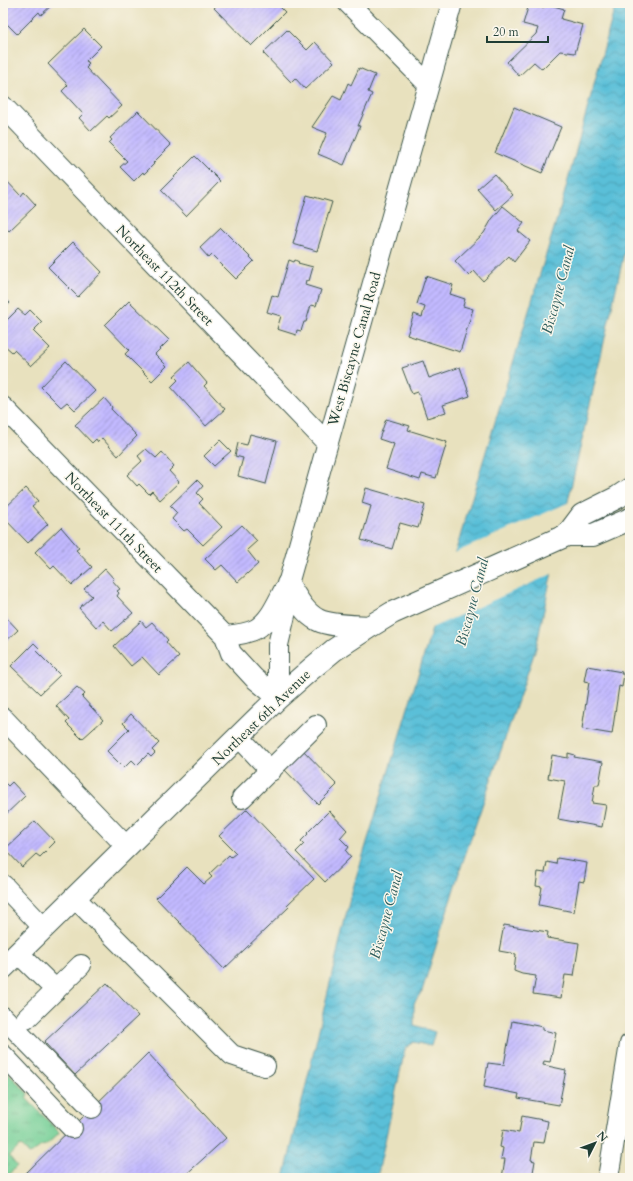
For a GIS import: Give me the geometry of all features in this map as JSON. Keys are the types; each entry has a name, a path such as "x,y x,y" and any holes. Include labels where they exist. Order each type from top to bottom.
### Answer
{"main road":[{"name":"Northeast 6th Avenue","path":"567,535 582,515 618,497 630,489"},
{"name":"Northeast 6th Avenue","path":"3,968 278,698 322,659 392,613 429,596 567,535 593,535 628,521"},
{"path":"288,584 307,611 319,621 369,627"}],"street":[{"path":"348,3 429,85"},
{"name":"West Biscayne Canal Road","path":"278,698 277,650 287,606 288,584 452,3"},
{"name":"Northeast 112th Street","path":"3,106 327,443"},
{"name":"Northeast 111th Street","path":"3,407 225,636"},
{"path":"278,698 254,678 231,653 225,636 257,629 270,615 288,584"},
{"path":"3,718 127,847"},
{"path":"242,798 316,725"},
{"path":"239,737 271,771"},
{"path":"6,896 44,928"},
{"path":"75,898 232,1054 265,1066"},
{"path":"18,953 56,990"},
{"path":"26,1019 81,965"},
{"path":"3,1017 92,1108"},
{"path":"608,1178 630,1044"},
{"path":"3,1055 72,1128"}],"green space":[{"path":"3,1067 28,1094 26,1098 59,1132 46,1145 41,1146 32,1153 29,1154 23,1147 20,1146 9,1156 17,1166 5,1178 3,1178"}],"water":[{"name":"Biscayne Canal","path":"616,3 630,3 630,227 536,648 457,879 422,991 414,1003 414,1025 435,1032 431,1046 413,1042 405,1049 377,1178 284,1178 350,898 562,202"}],"pier":[{"path":"570,502 554,573 429,629 452,554"}],"building":[{"path":"3,3 54,3 41,15 39,12 17,34 3,20"},
{"path":"219,3 276,3 285,12 251,46 214,8"},
{"path":"544,3 564,9 561,19 583,25 575,53 560,51 542,69 534,62 519,76 507,62 536,34 538,28 523,24 529,4 543,8"},
{"path":"84,29 101,46 86,61 89,63 86,68 122,106 109,118 107,116 91,131 79,118 83,114 62,91 68,85 48,64"},
{"path":"287,30 307,50 315,42 334,62 305,89 295,78 291,82 263,53"},
{"path":"359,68 375,75 368,92 372,94 358,126 360,126 344,165 318,154 327,133 312,127 333,96 341,100 348,83 351,85"},
{"path":"514,107 561,127 542,173 495,153"},
{"path":"138,111 171,145 144,174 143,172 134,181 120,167 127,161 109,143 112,140 110,138"},
{"path":"195,156 220,181 186,216 161,190"},
{"path":"494,174 513,195 496,210 477,189"},
{"path":"3,177 21,196 24,192 36,205 9,231 3,225"},
{"path":"307,195 332,202 317,251 293,244"},
{"path":"503,206 524,223 518,231 530,241 514,262 509,256 483,281 474,271 469,276 455,261 484,233 492,219"},
{"path":"221,228 254,261 236,279 212,255 209,258 200,248"},
{"path":"73,242 102,272 78,297 48,267"},
{"path":"289,260 294,262 295,260 299,262 298,263 313,267 309,281 306,280 305,285 321,290 316,306 311,305 306,322 304,322 301,331 297,330 296,335 277,329 281,316 267,312 272,295 278,297"},
{"path":"426,276 453,285 450,294 465,299 463,306 473,309 460,352 407,335 414,314 422,317 425,307 417,304"},
{"path":"3,296 10,303 3,309"},
{"path":"129,301 169,340 155,354 167,366 152,381 125,354 129,350 105,325"},
{"path":"18,309 25,315 30,310 42,322 33,331 50,348 31,366 14,350 12,352 3,344 3,324"},
{"path":"66,361 95,391 75,410 67,402 61,407 41,387"},
{"path":"423,361 429,378 460,367 470,396 443,405 446,412 427,418 418,392 412,394 402,368"},
{"path":"189,362 207,383 204,386 225,409 206,426 171,387 178,380 174,376"},
{"path":"104,398 112,407 111,409 137,436 118,456 102,438 98,442 96,439 92,443 75,425"},
{"path":"386,419 410,426 408,430 447,442 436,478 422,474 420,480 386,469 394,444 379,439"},
{"path":"250,434 277,441 266,484 238,476 243,458 235,456 238,443 247,445"},
{"path":"220,440 231,451 214,466 204,456"},
{"path":"146,449 156,458 162,452 174,466 169,471 179,482 160,500 152,491 149,494 139,484 137,486 127,475 142,461 138,456"},
{"path":"197,480 203,486 197,493 203,499 199,503 222,527 203,545 187,529 184,531 172,519 177,513 170,506"},
{"path":"26,488 38,501 32,506 48,524 28,543 3,517 3,510"},
{"path":"366,488 425,505 418,528 400,523 392,549 361,540 371,506 362,503"},
{"path":"242,525 257,541 247,550 258,564 238,582 222,565 216,570 205,559"},
{"path":"61,527 79,548 76,550 92,567 72,585 54,566 51,569 35,552"},
{"path":"105,569 120,589 117,591 119,593 117,596 133,613 112,631 103,621 96,627 79,608 92,596 84,589"},
{"path":"3,614 18,630 3,644"},
{"path":"141,621 146,627 152,622 168,640 166,642 179,657 159,675 142,657 131,666 114,646"},
{"path":"34,643 39,648 36,651 60,675 40,694 11,666"},
{"path":"587,666 622,672 621,674 624,674 622,687 619,686 612,734 582,729 589,682 584,681"},
{"path":"77,687 85,694 82,697 103,720 82,739 66,723 69,720 56,706"},
{"path":"131,714 159,743 152,750 155,753 151,757 148,754 137,765 132,760 124,768 107,751 129,729 123,723"},
{"path":"299,746 337,785 318,804 280,765"},
{"path":"568,753 575,755 574,757 603,762 599,785 595,785 592,803 606,805 602,827 558,819 565,781 548,778 552,755 568,758"},
{"path":"3,781 8,786 12,782 25,796 3,817"},
{"path":"247,809 314,879 287,905 289,907 224,969 156,898 187,867 204,884 212,877 209,874 229,855 231,857 236,853 219,836"},
{"path":"329,811 347,830 340,838 349,847 346,851 351,857 325,882 296,852 304,844 301,841 308,834 307,833"},
{"path":"35,821 55,842 40,857 36,854 22,867 5,849"},
{"path":"557,858 587,863 584,882 579,881 574,912 539,905 542,887 536,886 538,872 545,873 547,862 556,864"},
{"path":"504,925 548,932 547,938 579,943 574,976 565,975 561,998 533,994 536,976 514,971 516,954 499,951"},
{"path":"107,983 138,1016 75,1075 44,1042"},
{"path":"512,1021 543,1027 543,1030 556,1033 550,1062 544,1061 543,1065 566,1070 559,1105 518,1098 519,1094 484,1087 488,1063 504,1065"},
{"path":"148,1053 226,1138 182,1178 21,1178"},
{"path":"522,1116 548,1121 544,1143 534,1142 531,1160 535,1161 532,1178 502,1178 505,1159 501,1159 503,1148 500,1147 503,1130 519,1133"}]}
